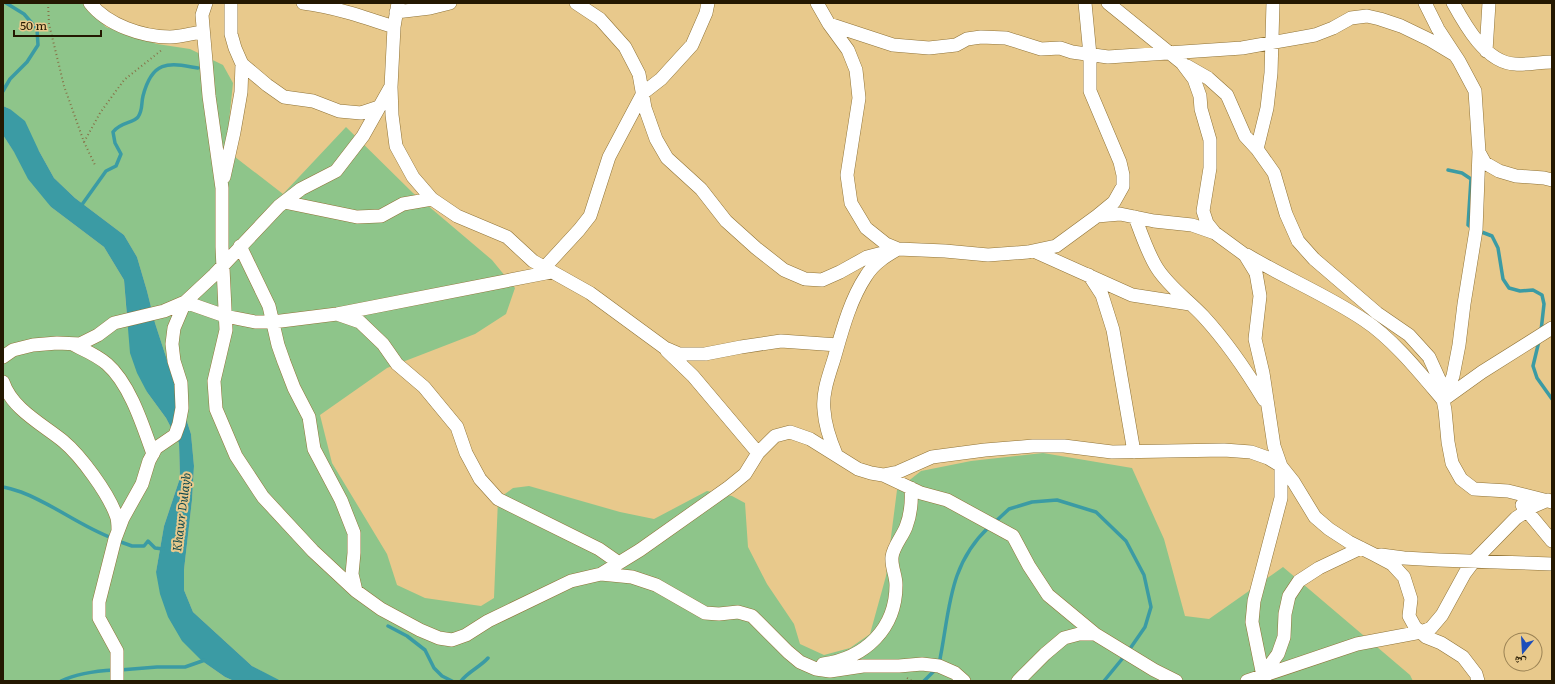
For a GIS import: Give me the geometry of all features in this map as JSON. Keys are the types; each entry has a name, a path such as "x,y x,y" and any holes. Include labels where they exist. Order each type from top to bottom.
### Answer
{"street":[{"path":"90,3 111,22 137,32 170,37 203,32"},
{"path":"206,3 202,15 203,32 209,96 222,188 226,330 214,381 216,409 236,456 263,497 313,551 356,591 381,609 420,630 439,638 452,640 466,635 488,621 571,581 601,574 640,550 745,474 758,453 775,436 790,432 810,439 858,469 883,475 921,493 947,500 1012,536 1048,595 1095,634 1154,670 1176,681"},
{"path":"222,188 241,92 242,64 231,34 231,3"},
{"path":"303,3 320,5 356,14 394,27"},
{"path":"450,3 430,8 397,8 394,27 391,87 392,115 396,146 413,177 432,199 457,216 507,237 533,261 590,293 665,348 693,376 758,453"},
{"path":"576,3 600,19 625,47 639,74 645,108 656,139 667,158 701,189 726,221 756,248 784,270 805,279 822,280 867,257 898,249 988,255 1034,251 1056,246 1114,202 1123,186 1123,175 1120,162 1090,91 1090,55 1085,3"},
{"path":"185,302 225,316 255,322 273,322 337,314 547,270 590,216 609,157 643,93 661,79 692,45 706,12 708,3"},
{"path":"817,3 829,24 848,50 856,70 859,98 847,175 851,203 866,228 886,244 898,249"},
{"path":"1108,3 1170,54 1182,63 1208,78 1227,95 1245,136 1257,149 1274,173 1286,214 1298,241 1314,259 1377,313 1409,335 1429,357 1439,379 1452,463 1461,479 1474,489 1508,491 1550,500"},
{"path":"1257,149 1267,108 1272,43 1273,3"},
{"path":"1425,3 1438,29 1455,55 1475,91 1479,152 1476,230 1454,376 1443,400"},
{"path":"1453,3 1464,22 1486,51 1499,61 1514,64 1552,62"},
{"path":"1486,51 1489,3"},
{"path":"829,24 892,45 929,48 956,45 967,39 981,36 1006,38 1041,49 1060,48 1072,52 1108,57 1242,48 1315,35 1333,28 1351,18 1367,16 1380,18 1401,26 1455,55"},
{"path":"168,46 182,35"},
{"path":"1182,63 1194,79 1200,96 1200,109 1210,140 1210,168 1203,211 1207,223 1215,233 1245,255 1308,287 1365,320 1388,340 1443,400"},
{"path":"242,64 268,86 284,97 314,101 339,111 361,113 379,107"},
{"path":"3,358 14,350 33,345 57,343 80,344 90,341 114,323 164,311 185,302 284,202 301,189 336,171 363,136 391,87"},
{"path":"1479,152 1485,163 1498,171 1516,176 1552,180"},
{"path":"284,202 357,217 381,216 403,204 432,199"},
{"path":"1097,216 1120,214 1154,221 1192,225 1215,233"},
{"path":"1134,217 1156,267 1174,289 1191,304 1224,341 1250,377 1268,407"},
{"path":"240,246 269,306 284,362 294,388 309,417 314,449 341,500 354,533 352,574 356,591"},
{"path":"836,454 828,434 824,409 826,390 838,345 854,296 866,275 879,260 898,249"},
{"path":"1034,251 1132,295 1191,304"},
{"path":"1245,255 1256,273 1260,296 1255,339 1274,446 1281,466 1281,498 1254,601 1252,622 1263,678"},
{"path":"1089,275 1102,295 1113,330 1134,452"},
{"path":"117,681 117,651 99,618 99,602 118,530 123,518 142,484 156,448 175,435 179,424 182,408 181,383 174,361 172,344 174,328 185,302"},
{"path":"337,314 360,322 383,344 396,364 424,387 457,427 466,453 480,479 498,499 599,549 619,563"},
{"path":"1443,400 1482,372 1552,328"},
{"path":"665,348 679,354 705,354 741,347 781,342 838,345"},
{"path":"70,344 89,352 107,364 123,382 153,454"},
{"path":"3,382 16,402 81,458 110,502 116,516 118,530"},
{"path":"883,475 898,472 932,457 984,450 1033,446 1064,446 1112,452 1224,450 1251,452 1268,458 1281,466 1293,481 1315,517 1336,534 1349,542 1392,564 1404,576 1411,599 1409,616 1415,627 1463,657 1476,674 1478,681"},
{"path":"810,666 834,663 860,651 876,638 889,620 895,600 896,583 892,567 892,556 906,526 912,504 911,488"},
{"path":"1508,491 1520,502 1526,512 1552,541"},
{"path":"1247,681 1263,678 1358,644 1421,632 1431,628 1442,616 1474,561 1516,518 1534,506 1550,500"},
{"path":"1263,678 1278,654 1284,637 1285,614 1289,596 1299,581 1319,568 1361,548"},
{"path":"1374,554 1404,558 1552,564"},
{"path":"601,574 632,577 656,585 705,613 719,614 738,612 752,616 800,662 816,669 830,671 863,666 899,666 922,664 939,666 955,673 964,681"},
{"path":"1018,681 1045,654 1064,638 1079,634 1095,634"}],"path":[{"path":"48,3 49,24 64,86 84,142 96,166"},
{"path":"84,142 100,113 124,80 150,58 168,46"}],"green space":[{"path":"3,3 83,3 106,27 157,44 190,49 223,65 233,83 226,150 283,194 346,127 413,193 492,260 515,288 506,314 475,334 387,368 320,415 332,463 387,554 397,585 425,598 481,606 494,598 498,499 513,488 529,486 620,512 654,519 707,491 732,496 745,503 748,547 767,584 794,624 800,644 824,655 850,648 870,634 886,576 897,490 921,471 971,461 1043,453 1132,468 1164,539 1185,616 1209,619 1283,567 1410,675 1413,681 277,680 252,666 193,612 184,590 184,570 192,500 194,466 191,434 155,323 137,257 124,235 75,198 54,178 39,151 10,109 3,106"},
{"path":"3,135 51,207 104,247 124,280 127,319 147,392 166,418 179,443 180,478 164,526 156,572 202,661 225,677 234,681 3,681"}],"water":[{"name":"Khawr Dulayb","path":"3,106 10,109 25,121 54,178 75,198 124,235 137,257 155,323 191,434 194,466 192,500 184,570 184,590 193,612 252,666 281,681 234,681 225,677 202,661 182,641 168,617 160,594 156,572 164,526 180,478 179,443 166,418 147,392 137,373 130,353 124,280 104,247 51,207 28,179 3,135"}],"waterway":[{"path":"3,91 10,79 27,62 38,45 37,29 24,14 6,3"},
{"path":"81,206 106,171 116,166 121,154 115,143 113,132 119,126 138,117 147,85 151,76 156,70 169,65 198,68"},
{"path":"1448,170 1462,173 1471,179 1468,225 1473,229"},
{"path":"1479,231 1492,236 1498,248 1503,279 1509,288 1520,291 1533,290 1542,295 1544,304 1541,331"},
{"path":"1539,341 1533,366 1537,378 1552,399"},
{"path":"3,487 10,488 33,497 112,538"},
{"path":"994,523 1009,509 1032,502 1057,500 1096,512 1126,541 1144,575 1151,607 1145,627 1127,653 1104,681"},
{"path":"939,664 952,591 958,574 965,558 975,542 989,527"},
{"path":"118,541 132,546 144,546 148,541 155,548 163,549"},
{"path":"388,626 407,636 425,650 434,668 442,676 452,681"},
{"path":"461,681 467,674 488,658"},
{"path":"120,670 157,667 185,667 205,660"},
{"path":"924,681 936,669"},
{"path":"61,681 87,673 114,670"}]}
